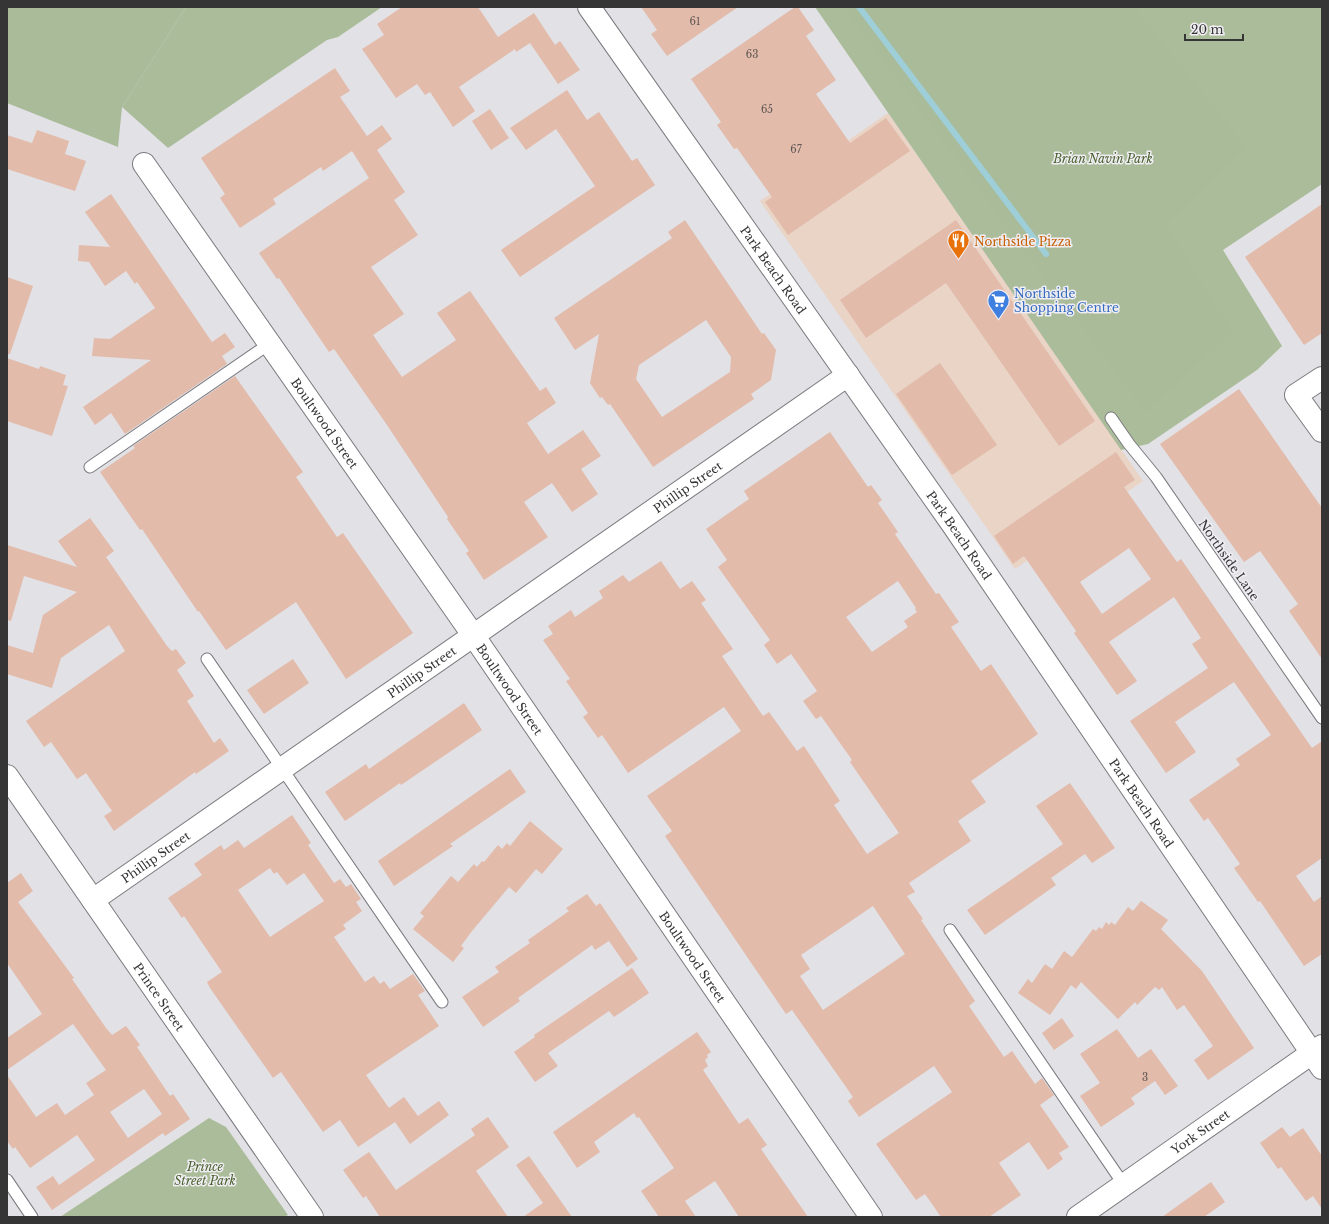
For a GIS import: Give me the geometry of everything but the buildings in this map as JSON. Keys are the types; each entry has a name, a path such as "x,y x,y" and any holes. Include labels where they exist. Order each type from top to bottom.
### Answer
{"street":[{"name":"Park Beach Road","path":"589,7 971,551 1318,1056"},
{"name":"Boultwood Street","path":"144,164 473,635 871,1217"},
{"name":"Phillip Street","path":"93,900 848,375"},
{"path":"1322,378 1296,395 1322,431"},
{"name":"Prince Street","path":"7,776 312,1217"},
{"name":"York Street","path":"1078,1217 1318,1056"}],"lane":[{"path":"90,467 269,344"},
{"name":"Northside Lane","path":"1111,418 1129,444 1160,483 1322,718"},
{"path":"207,659 442,1002"},
{"path":"950,930 1124,1185"},
{"path":"7,1180 32,1217"}],"shaded area":[{"path":"888,113 1143,481 1015,569 760,201"}],"green space":[{"path":"7,7 186,7 122,107 118,147 7,103"},
{"path":"186,7 382,7 338,37 327,40 168,148 122,107"},
{"name":"Brian Navin Park","path":"815,7 1322,7 1322,184 1223,250 1282,346 1257,370 1148,444 1121,450"},
{"name":"Brian Navin Park","path":"843,7 1134,7 1246,147 1166,224 1232,332 1145,412"},
{"name":"Prince Street Park","path":"209,1118 226,1127 288,1215 283,1217 60,1217"}],"waterway":[{"path":"859,7 1046,254"}],"place":[{"name":"Northside Pizza","path":"959,260"},
{"name":"Northside Shopping Centre","path":"998,320"}]}
